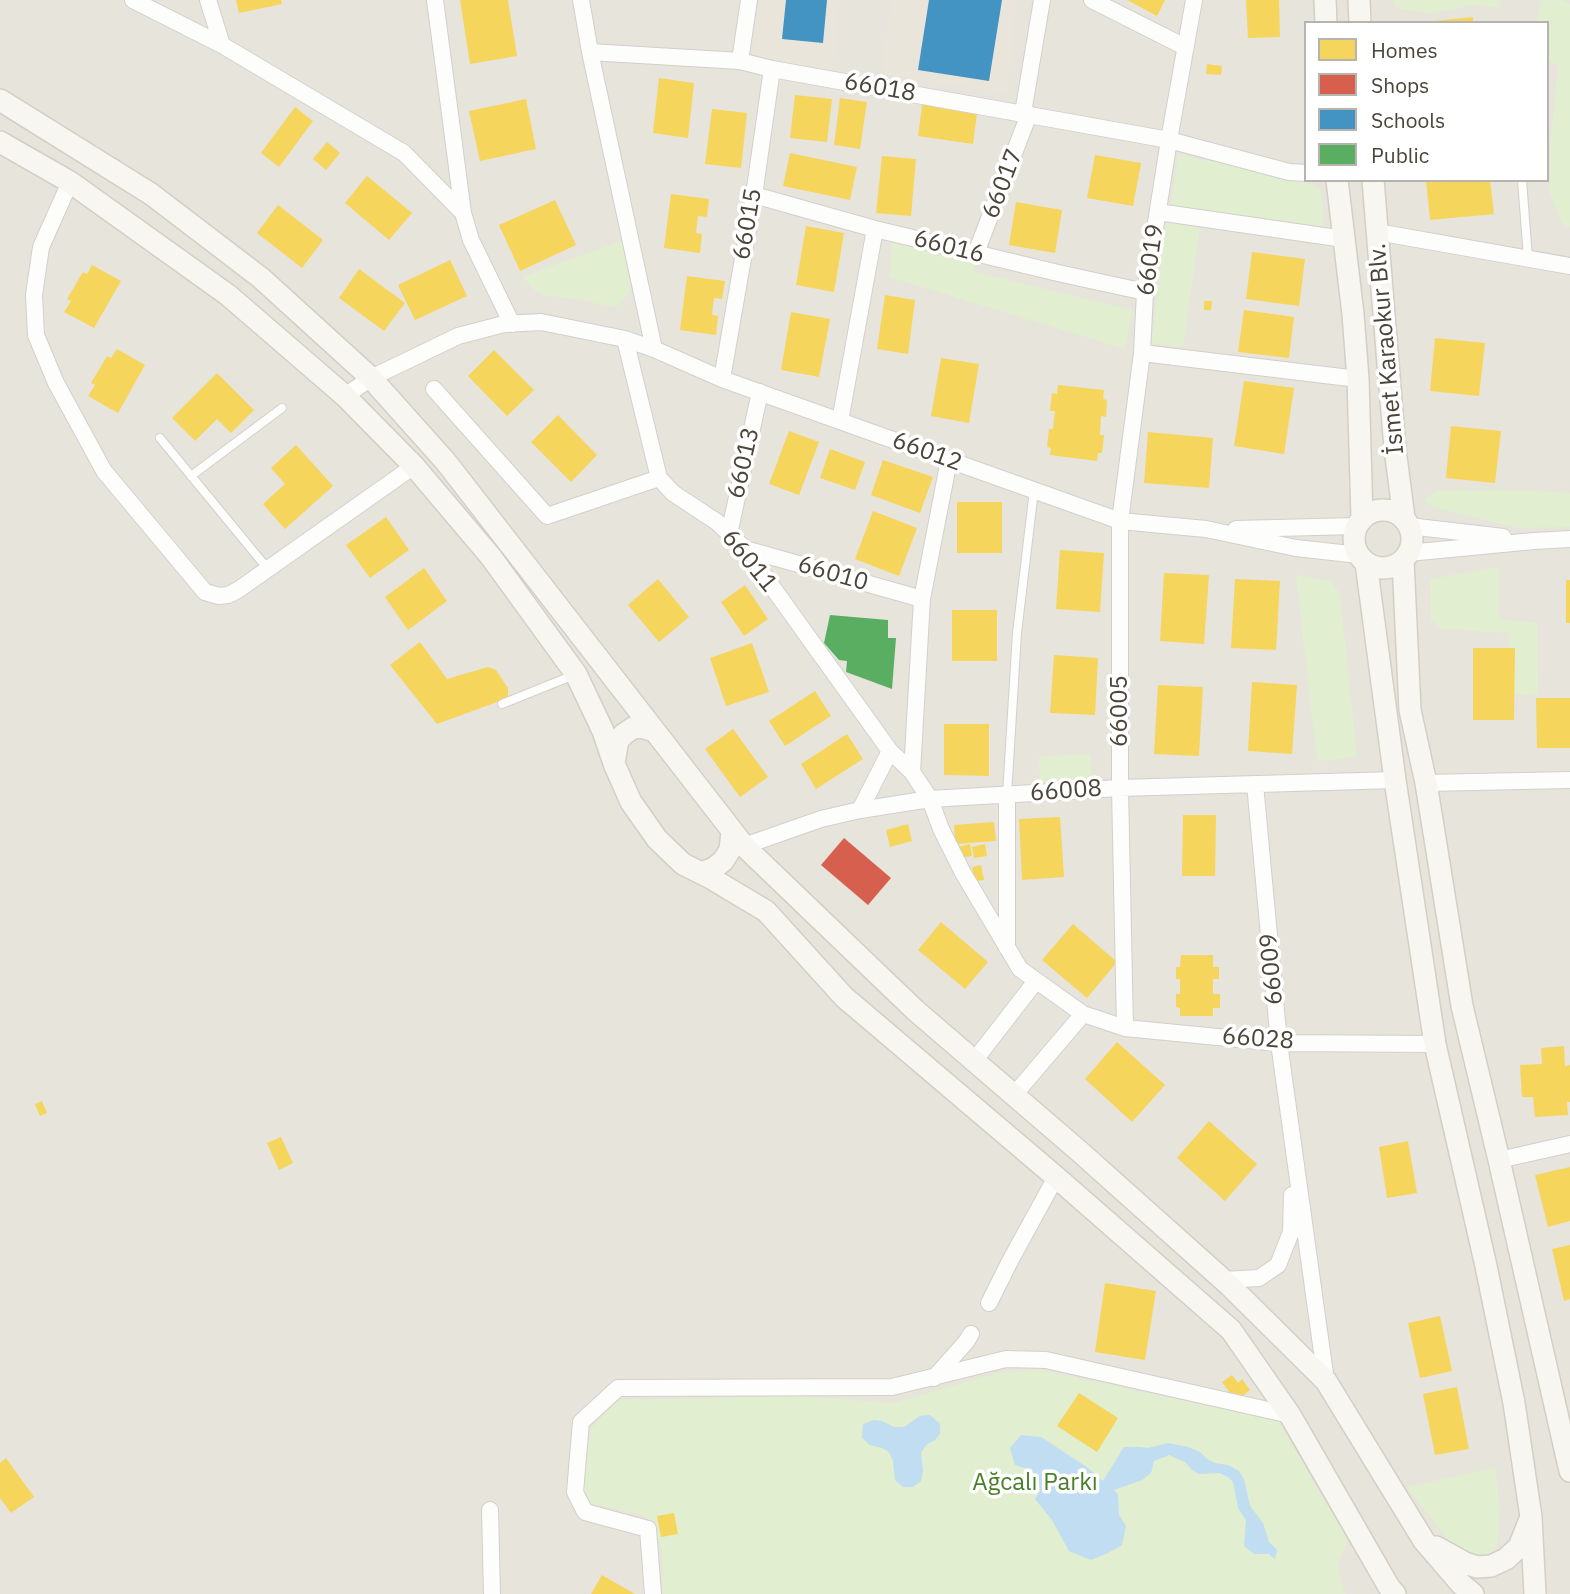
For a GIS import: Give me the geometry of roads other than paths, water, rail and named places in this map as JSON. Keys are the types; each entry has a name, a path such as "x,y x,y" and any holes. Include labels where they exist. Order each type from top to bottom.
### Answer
{"main road":[{"path":"1325,0 1326,21"},
{"path":"1359,0 1360,21"},
{"path":"0,100 151,194 261,278 371,378 446,462 738,838 915,1010 1223,1280 1326,1381 1424,1541 1473,1594"},
{"path":"0,142 69,182 228,295 345,396 414,467 491,557 576,674 603,731 631,802 657,839 683,864 766,911 844,997 1231,1329 1290,1415 1395,1594"},
{"name":"İsmet Karaokur Blv.","path":"1337,182 1353,314 1357,379 1359,522"},
{"name":"İsmet Karaokur Blv.","path":"1373,182 1395,449 1406,522"},
{"path":"1535,1594 1531,1517 1514,1403 1435,1044 1362,559 1354,546 1359,522 1378,510 1396,513 1406,522 1412,535 1412,544 1406,557 1410,710 1426,783 1462,1006 1570,1471"},
{"path":"1362,559 1375,567 1385,568 1394,566 1406,557"},
{"path":"614,764 618,740 624,734 633,728 641,727 654,731"},
{"path":"701,873 723,861 738,838"},
{"path":"1424,1541 1465,1563 1477,1567 1491,1566 1506,1559 1519,1547 1531,1517"}],"street":[{"path":"133,0 222,46 404,153 463,213"},
{"path":"208,0 222,46"},
{"path":"435,0 463,213 471,240 512,324"},
{"path":"581,0 654,349"},
{"path":"740,61 749,0"},
{"name":"66017","path":"976,253 1026,114 1042,0"},
{"path":"1092,0 1185,47"},
{"name":"66019","path":"1120,521 1142,353 1145,292 1194,0"},
{"name":"66018","path":"590,52 740,61 1169,140 1289,172 1304,173"},
{"name":"66015","path":"722,379 754,195 772,69"},
{"path":"69,182 41,247 34,295 36,335 56,383 104,471 205,592 219,596 228,595 414,467"},
{"name":"66016","path":"754,195 876,229 1145,292"},
{"path":"1158,212 1344,239"},
{"path":"840,421 876,229"},
{"path":"1377,232 1570,266"},
{"name":"66012","path":"345,396 371,378 458,336 512,324 541,321 625,339 654,349 722,379 1120,521 1206,529 1362,559"},
{"path":"434,389 547,516 659,478 625,339"},
{"path":"1142,353 1357,379"},
{"name":"66013","path":"729,534 760,393"},
{"path":"912,772 922,600 950,460"},
{"name":"66011","path":"659,478 673,493 717,522 745,550 890,751 912,772 930,799 941,829 963,873 1007,948"},
{"name":"66005","path":"1120,521 1120,788 1125,1028"},
{"name":"66012","path":"1206,529 1359,522"},
{"path":"1406,522 1534,541"},
{"path":"1406,557 1534,541 1570,540"},
{"name":"66010","path":"745,550 922,600"},
{"path":"860,810 890,751"},
{"name":"66008","path":"738,838 860,810 930,799 1120,788 1395,780"},
{"path":"1426,783 1570,780"},
{"name":"66009","path":"1255,784 1279,1042 1326,1381"},
{"path":"1007,795 1007,948"},
{"name":"66028","path":"1007,948 1020,970 1083,1014 1125,1028 1279,1042 1435,1044"},
{"path":"974,1061 1035,981"},
{"path":"1014,1095 1083,1014"},
{"path":"1499,1160 1570,1144"},
{"name":"66009","path":"1223,1280 1259,1278 1278,1265 1291,1232 1294,1154"},
{"path":"989,1303 1056,1177"},
{"path":"934,1378 971,1334"},
{"path":"653,1594 648,1529 585,1512 575,1492 581,1422 618,1388 892,1387 1006,1359 1046,1360 1290,1415"},
{"path":"490,1510 492,1594"}],"lane":[{"path":"1522,182 1528,258"},
{"path":"191,476 282,408"},
{"path":"160,438 267,568"},
{"path":"1007,795 1017,633 1034,490"},
{"path":"502,704 576,674"}],"water":[{"path":"930,1415 940,1424 940,1434 926,1445 921,1453 921,1481 913,1487 903,1487 895,1480 889,1452 870,1445 862,1438 863,1424 874,1420 894,1427 904,1427 920,1416"},
{"path":"1021,1435 1041,1437 1103,1481 1124,1447 1148,1448 1168,1443 1188,1447 1215,1463 1228,1465 1239,1471 1244,1479 1250,1506 1263,1523 1269,1542 1277,1550 1275,1559 1269,1554 1254,1554 1244,1546 1246,1520 1238,1508 1233,1482 1228,1477 1219,1473 1199,1474 1185,1462 1169,1455 1154,1461 1151,1473 1142,1480 1114,1490 1118,1495 1119,1515 1126,1526 1122,1545 1091,1560 1069,1551 1052,1520 1035,1499 1040,1491 1039,1478 1030,1470 1015,1465 1010,1448"}],"park label":[{"name":"Ağcalı Parkı","path":"1035,1483"}]}
